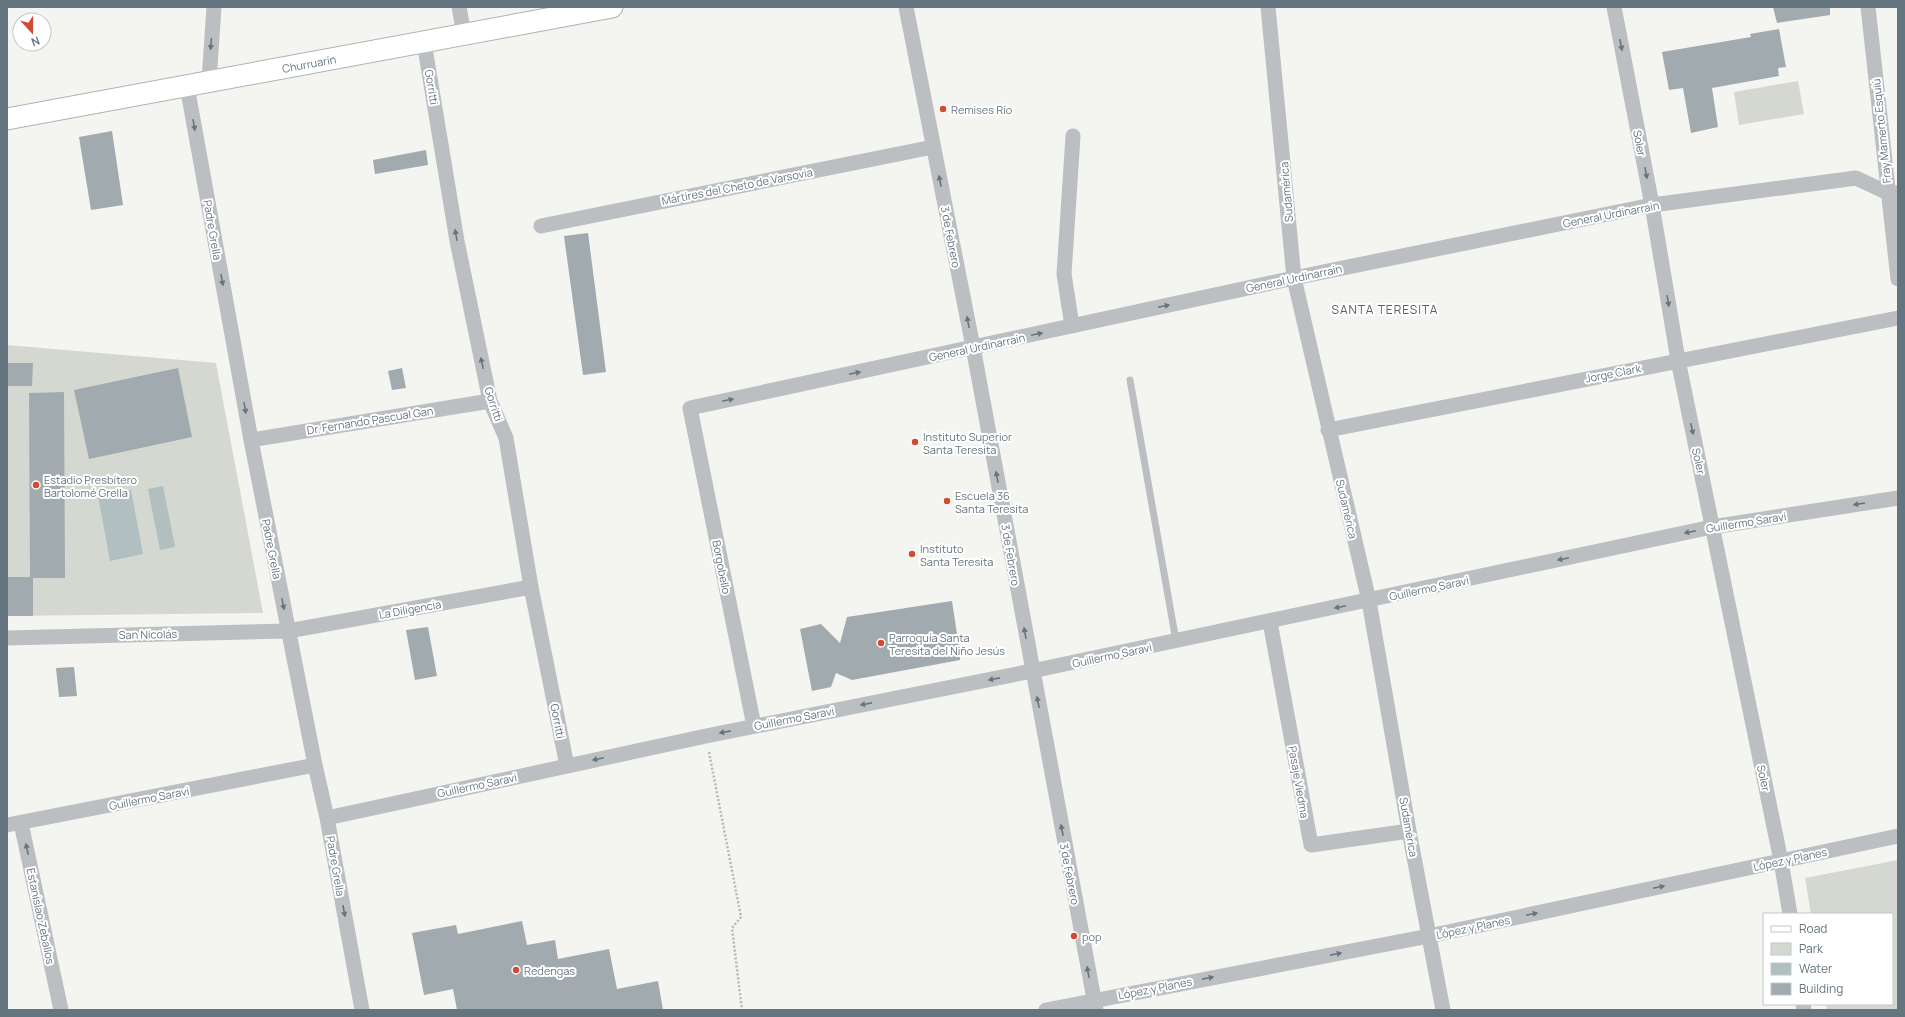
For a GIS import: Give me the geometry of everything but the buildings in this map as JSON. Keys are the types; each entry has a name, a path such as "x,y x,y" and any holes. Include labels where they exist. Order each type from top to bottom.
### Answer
{"main road":[{"name":"Churruarín","path":"7,119 612,7"}],"street":[{"path":"209,81 214,7"},
{"path":"459,7 464,34"},
{"name":"3 de Febrero","path":"906,7 974,347 1032,671 1095,1005"},
{"name":"Sudamérica","path":"1268,7 1294,278 1328,430 1369,601 1409,831 1443,1010"},
{"name":"Soler","path":"1614,7 1652,206 1678,360 1782,861 1790,913"},
{"name":"Fray Mamerto Esquiú","path":"1868,7 1893,193 1898,279"},
{"name":"Gorritti","path":"424,42 457,241 490,401 506,438 531,587 567,766"},
{"name":"Padre Grella","path":"187,86 251,440 288,631 327,818 362,1010"},
{"path":"1072,136 1064,274 1072,326"},
{"name":"Mártires del Cheto de Varsovia","path":"541,226 933,147"},
{"name":"General Urdinarrain","path":"690,408 1294,278 1652,206 1856,178 1893,193"},
{"name":"Jorge Clark","path":"1328,430 1678,360 1898,318"},
{"name":"Dr. Fernando Pascual Gan","path":"251,440 490,401"},
{"name":"Borgobello","path":"690,408 754,726"},
{"name":"Guillermo Saravi","path":"327,818 706,736 1270,622 1712,527 1898,498"},
{"name":"La Diligencia","path":"288,631 531,587"},
{"name":"Pasaje Viedma","path":"1270,622 1311,845 1409,831"},
{"name":"San Nicolás","path":"7,638 288,631"},
{"name":"Guillermo Saravi","path":"14,824 315,765"},
{"name":"Estanislao Zeballos","path":"14,824 61,1010"},
{"name":"López y Planes","path":"1046,1010 1095,1005 1429,936 1898,836"}],"lane":[{"path":"1130,380 1176,641"}],"path":[{"path":"706,736 741,917 732,928 742,1010"}],"green space":[{"path":"1798,81 1804,114 1739,125 1734,92"},
{"path":"7,345 216,363 263,613 7,616"},
{"path":"1898,860 1898,1010 1827,1010 1826,1005 1893,1005 1893,913 1811,913 1805,878"}],"water":[{"path":"163,486 175,547 160,550 148,489"},
{"path":"131,490 143,554 110,561 98,496"}],"place":[{"name":"Remises Río","path":"943,109"},
{"name":"Instituto Superior Santa Teresita","path":"915,442"},
{"name":"Estadio Presbítero Bartolomé Grella","path":"36,485"},
{"name":"Escuela 36 Santa Teresita","path":"947,501"},
{"name":"Instituto Santa Teresita","path":"912,554"},
{"name":"Parroquía Santa Teresita del Niño Jesús","path":"881,643"},
{"name":"pop","path":"1074,936"},
{"name":"Redengas","path":"516,970"}],"district":[{"name":"SANTA TERESITA","path":"1385,309"}]}
